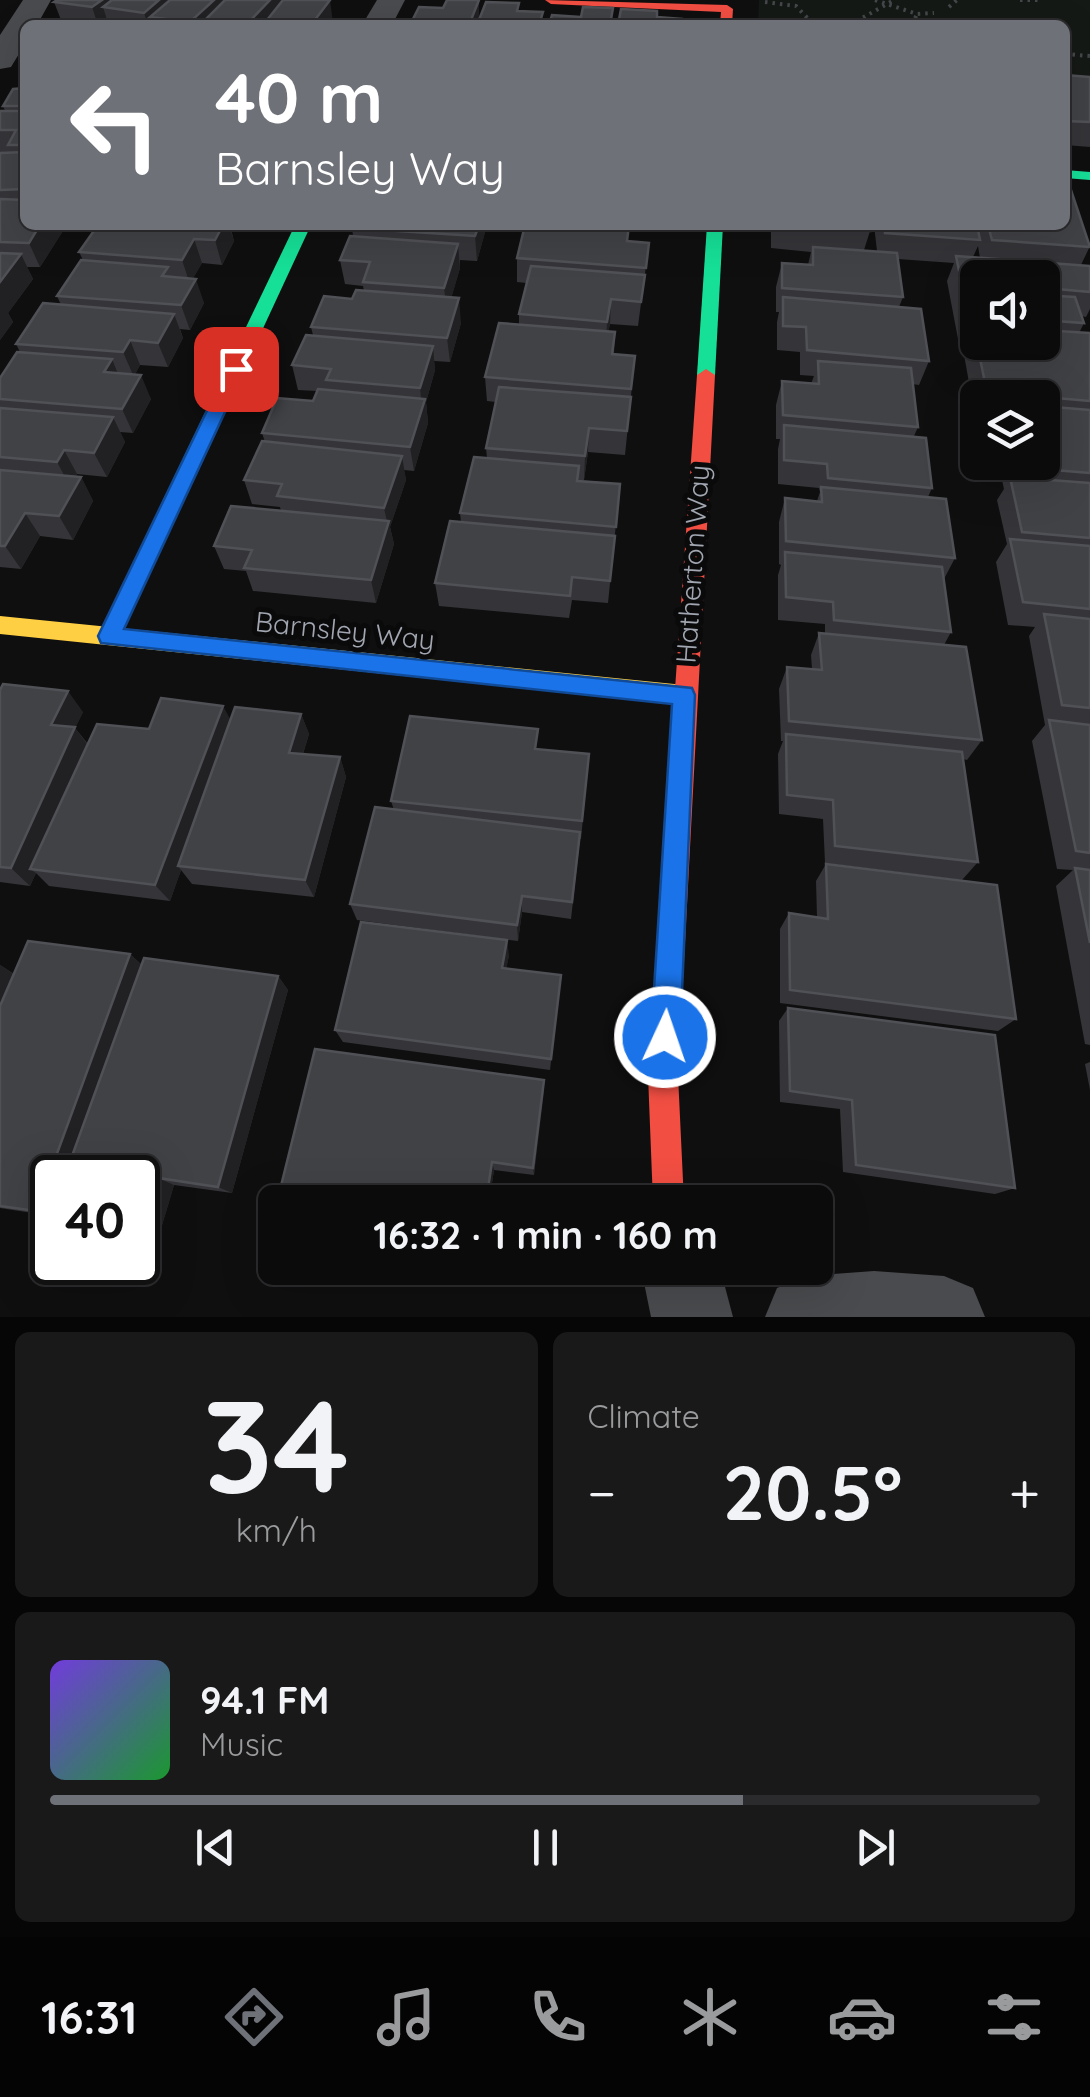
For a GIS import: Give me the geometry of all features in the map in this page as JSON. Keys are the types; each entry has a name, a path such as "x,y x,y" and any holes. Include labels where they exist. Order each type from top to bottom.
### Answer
{"street":[{"path":"551,0 733,9"},
{"path":"0,60 20,28"},
{"path":"109,636 300,230"},
{"name":"Hatherton Way","path":"667,1185 663,1075 715,230"},
{"name":"Barnsley Way","path":"0,626 684,695"},
{"path":"685,1285 692,1317"},
{"path":"806,1317 874,1311 944,1317"}],"path":[{"path":"875,0 917,14 934,13"},
{"path":"859,20 894,0"},
{"path":"949,7 957,0"},
{"path":"1020,0 1039,0"},
{"path":"733,9 796,6 809,20"},
{"path":"914,20 917,14"}],"shaded area":[{"path":"759,0 1090,0 1090,84 1070,83 1070,20 758,20"}],"building":[{"path":"102,0 92,7 54,2"},
{"path":"112,0 159,0 144,13 103,7"},
{"path":"170,0 214,0 192,20 150,17"},
{"path":"225,0 270,0 251,20 205,20"},
{"path":"283,0 330,0 315,20 267,20"},
{"path":"447,0 479,0 471,20 412,20 419,7 443,8"},
{"path":"486,2 519,3 517,11 543,12 541,20 479,20"},
{"path":"583,7 613,8 611,20 550,20 552,15 581,17"},
{"path":"621,9 657,11 657,17 682,19 682,20 619,20"},
{"path":"1070,75 1090,77 1090,122 1070,121"},
{"path":"20,88 20,106 3,106 13,89"},
{"path":"0,111 20,111 20,145 8,145 16,130 0,130"},
{"path":"20,152 20,189 0,190 0,153"},
{"path":"1070,187 1090,247 992,240 989,230 1070,230"},
{"path":"0,199 20,200 20,230 37,230 29,243 0,242"},
{"path":"94,230 220,230 215,240 194,239 182,260 79,252"},
{"path":"383,230 477,230 475,236"},
{"path":"524,230 628,230 627,241 649,243 646,268 517,258"},
{"path":"885,230 978,230 980,240"},
{"path":"350,236 458,244 444,288 363,282 370,262 340,260"},
{"path":"813,247 897,253 903,297 782,288 782,263 813,265"},
{"path":"0,253 21,254 0,282"},
{"path":"956,256 1010,260 960,260 960,275"},
{"path":"81,260 168,267 162,276 196,279 181,305 57,296"},
{"path":"1060,264 1090,266 1090,292 1060,289"},
{"path":"531,266 645,275 641,302 611,299 607,322 519,314"},
{"path":"356,290 459,298 447,338 311,327 324,296 352,299"},
{"path":"1060,296 1075,297 1084,323 1060,321"},
{"path":"783,297 921,309 929,361 807,350 806,327 783,326"},
{"path":"43,303 174,314 158,343 130,340 123,352 16,344"},
{"path":"499,323 615,332 612,354 635,356 631,389 485,377"},
{"path":"1060,331 1090,333 1090,401 1060,398 1060,380 984,380 980,360 1060,360"},
{"path":"306,335 433,346 420,388 326,380 331,369 292,365"},
{"path":"17,352 112,359 104,372 141,375 122,409 0,399 0,378"},
{"path":"818,361 911,368 918,427 783,415 782,381 819,384"},
{"path":"499,387 631,397 627,431 589,428 585,456 486,448"},
{"path":"318,389 425,399 410,447 262,433 277,398 313,401"},
{"path":"0,408 113,417 94,453 64,450 57,462 0,457"},
{"path":"1060,408 1090,410 1090,473 1060,471"},
{"path":"784,425 926,438 932,488 828,478 827,464 784,460"},
{"path":"262,441 402,456 384,508 277,496 282,484 244,480"},
{"path":"474,457 579,466 577,481 620,484 616,527 460,513"},
{"path":"0,470 81,477 59,516 25,513 5,546 0,546"},
{"path":"1011,480 1090,483 1090,538 1022,532"},
{"path":"821,487 946,499 955,558 786,541 785,498 822,502"},
{"path":"231,506 389,521 371,580 244,568 252,550 214,546"},
{"path":"450,521 615,536 610,581 572,577 570,596 435,583"},
{"path":"1010,539 1090,546 1090,609 1023,602"},
{"path":"785,552 942,567 951,632 834,620 833,602 786,597"},
{"path":"1044,614 1090,619 1090,708 1062,705"},
{"path":"819,633 966,647 982,740 789,721 787,667 822,670"},
{"path":"3,684 68,691 51,725 75,727 11,868 0,867"},
{"path":"161,698 223,706 155,885 30,869 97,724 149,729"},
{"path":"235,707 301,714 289,753 340,757 305,880 178,866"},
{"path":"410,716 538,729 535,749 589,754 582,821 391,801"},
{"path":"1049,720 1090,725 1090,853 1076,851"},
{"path":"786,734 962,752 978,862 835,846 833,800 787,795"},
{"path":"375,807 580,832 572,902 522,896 517,925 350,904"},
{"path":"826,864 997,885 1016,1019 790,990 789,913 828,919"},
{"path":"1075,868 1090,870 1090,943"},
{"path":"361,922 507,940 502,968 561,975 551,1059 335,1030"},
{"path":"28,941 130,954 56,1155 30,1155 30,1210 0,1206 0,1006"},
{"path":"144,958 278,976 218,1187 160,1178 160,1155 72,1155"},
{"path":"788,1008 995,1035 1015,1188 856,1165 852,1100 790,1091"},
{"path":"315,1049 544,1080 533,1168 492,1162 489,1185 281,1185"}],"traffic: fast":[{"path":"1070,174 1090,176"},
{"path":"109,636 301,230"},
{"path":"706,375 715,230"}],"traffic: slow":[{"path":"0,625 684,695"}],"traffic: jam":[{"path":"551,0 727,9 726,20"},
{"path":"667,1185 663,1075 706,375"}],"route":[{"path":"236,369 109,636 684,695 665,1037"}]}
